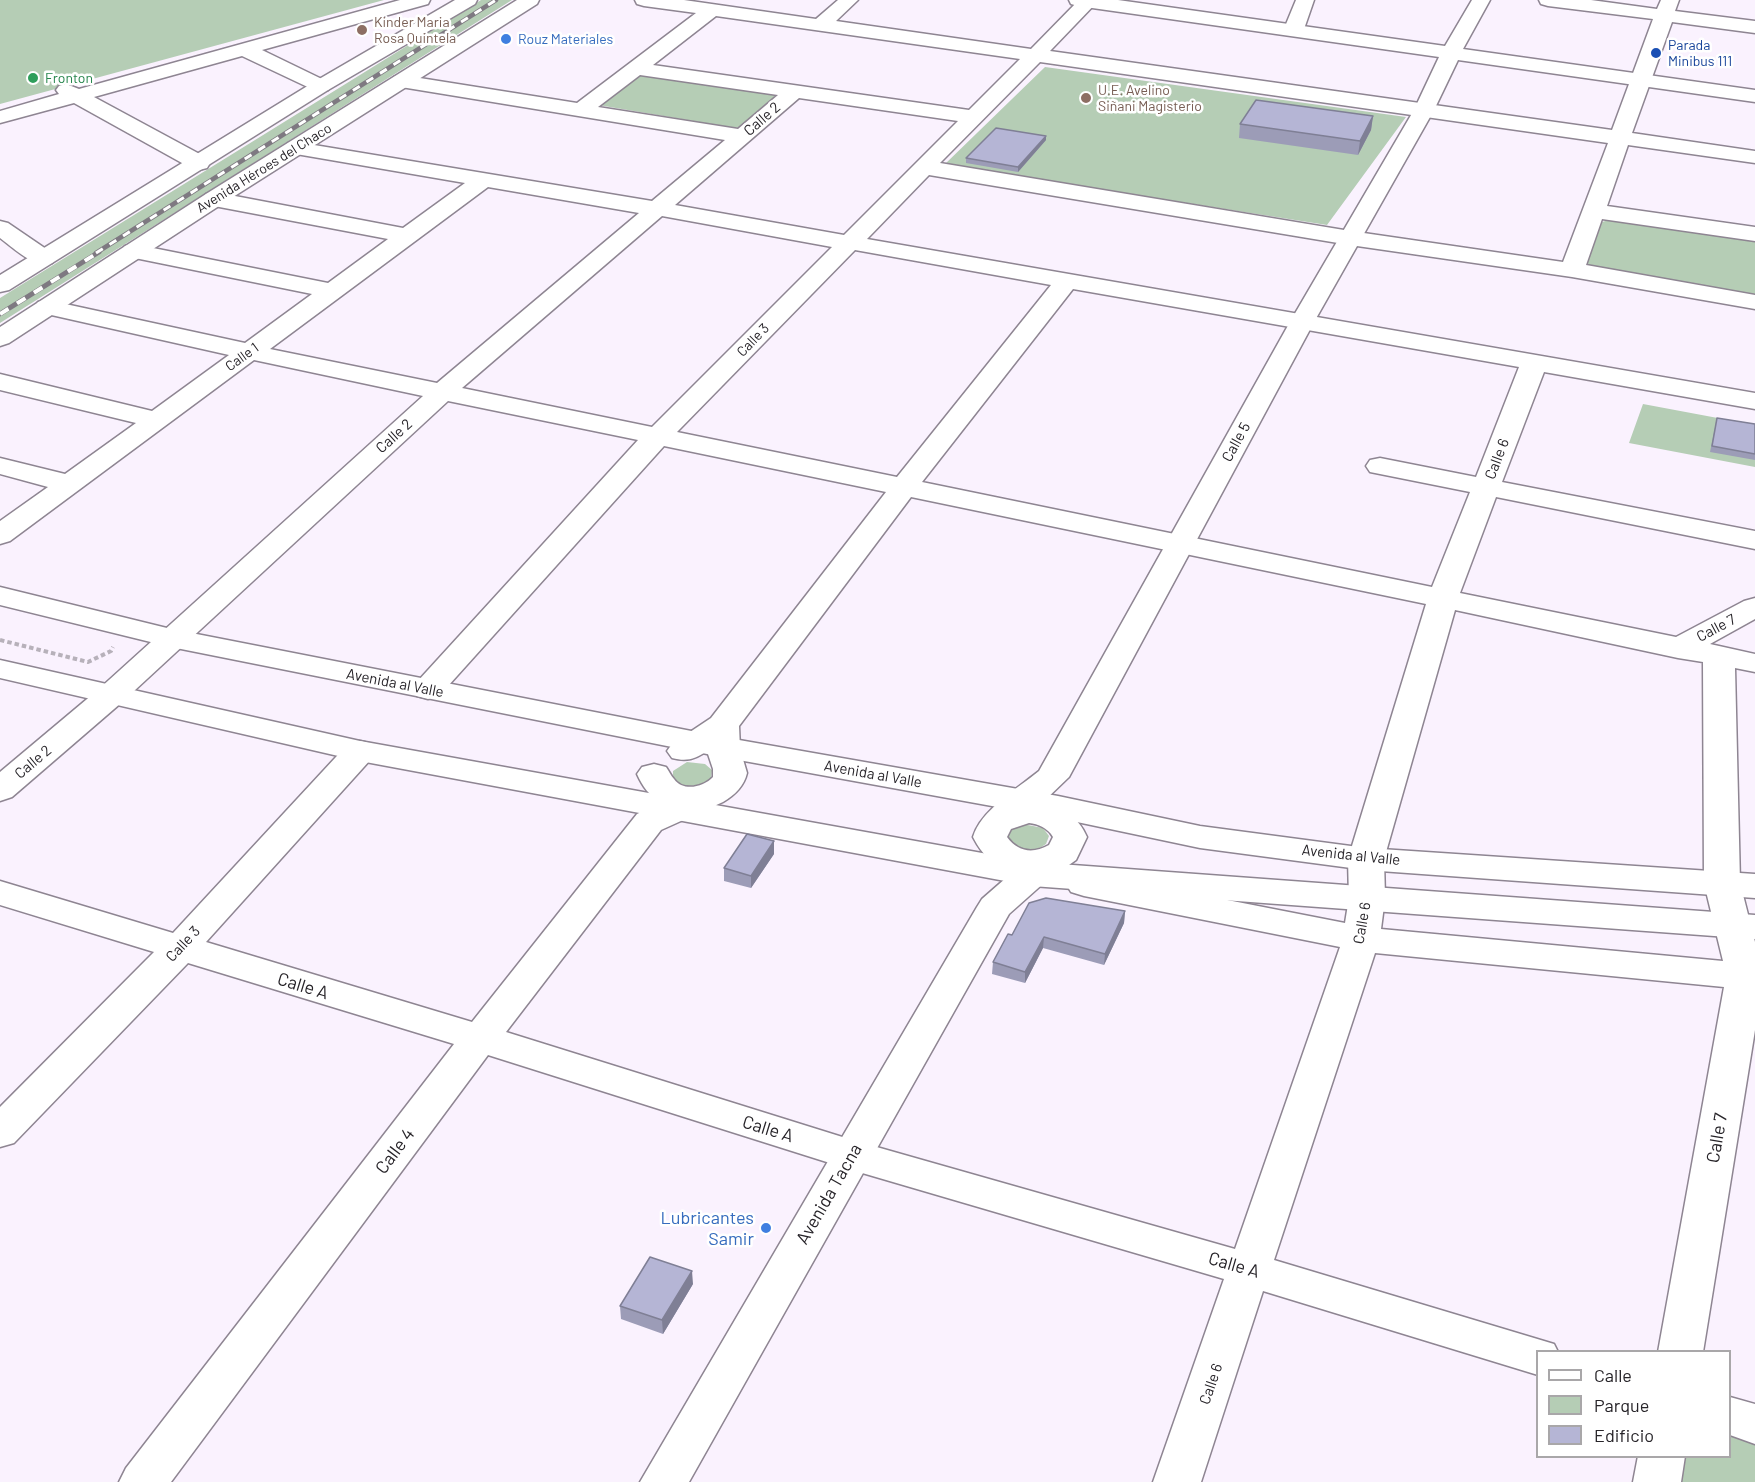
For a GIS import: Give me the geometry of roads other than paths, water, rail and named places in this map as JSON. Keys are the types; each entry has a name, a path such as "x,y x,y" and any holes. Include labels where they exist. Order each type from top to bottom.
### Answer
{"street":[{"path":"0,117 71,93 401,0"},
{"path":"0,109 244,49 421,0"},
{"path":"0,285 321,86 468,0"},
{"name":"Avenida Héroes del Chaco","path":"0,338 214,199 530,0"},
{"path":"644,0 1755,157"},
{"path":"821,24 849,0"},
{"path":"1086,0 1755,96"},
{"name":"Calle 3","path":"428,689 659,436 922,167 1037,55 1086,0"},
{"path":"1294,29 1305,0"},
{"name":"Calle 5","path":"1057,803 1180,545 1302,322 1424,110 1481,0"},
{"path":"1548,0 1667,8 1755,27"},
{"path":"1572,270 1667,8"},
{"path":"581,110 713,9"},
{"path":"244,49 321,86"},
{"path":"635,68 973,117"},
{"path":"401,81 741,136"},
{"name":"Calle 2","path":"0,790 110,696 443,391 795,91"},
{"path":"71,93 199,163"},
{"path":"296,148 849,242 1755,402"},
{"path":"922,167 1350,238 1572,270 1755,302"},
{"name":"Calle 1","path":"0,535 485,179"},
{"path":"214,199 407,237"},
{"path":"1594,211 1755,234"},
{"path":"0,228 44,258"},
{"path":"133,251 333,291"},
{"path":"711,745 731,774 728,781 714,792 666,801 657,766 663,759 711,745 905,486 1067,280"},
{"path":"47,307 250,352 905,486 1678,649 1755,663"},
{"name":"Calle 6","path":"1178,1482 1361,939 1366,878 1443,598 1534,363"},
{"path":"0,382 158,420"},
{"path":"0,466 70,484"},
{"path":"1380,466 1755,540"},
{"name":"Avenida al Valle","path":"0,596 171,638 711,745 1001,846"},
{"name":"Calle 7","path":"1678,649 1755,607"},
{"name":"Calle 7","path":"1680,1350 1750,976 1738,885 1719,656"},
{"name":"Avenida al Valle","path":"0,669 110,696 360,751 666,801 1001,846 1057,803 1366,878 1743,926"},
{"name":"Calle 3","path":"0,1132 179,949 360,751"},
{"name":"Calle 4","path":"143,1482 480,1038 666,801"},
{"path":"1044,866 1064,852 1070,837 1057,803"},
{"path":"1001,846 999,852 1010,858 1361,939 1750,976"},
{"name":"Avenida Tacna","path":"664,1482 852,1155 1001,846 1044,866"},
{"name":"Avenida al Valle","path":"1044,866 1366,878 1738,885"},
{"name":"Calle A","path":"0,893 179,949 480,1038 852,1155 1250,1269 1536,1356"},
{"path":"1731,1416 1755,1424"},
{"path":"1658,1482 1662,1458"}],"railway":[{"path":"96,253 496,0"},
{"path":"0,314 99,252"}],"place":[{"name":"Kinder Maria Rosa Quintela","path":"362,30"},
{"name":"Rouz Materiales","path":"506,39"},
{"name":"Parada Minibus 111","path":"1656,53"},
{"name":"Fronton","path":"33,78"},
{"name":"U.E. Avelino Siñani Magisterio","path":"1086,98"},
{"name":"Lubricantes Samir","path":"766,1228"}]}
